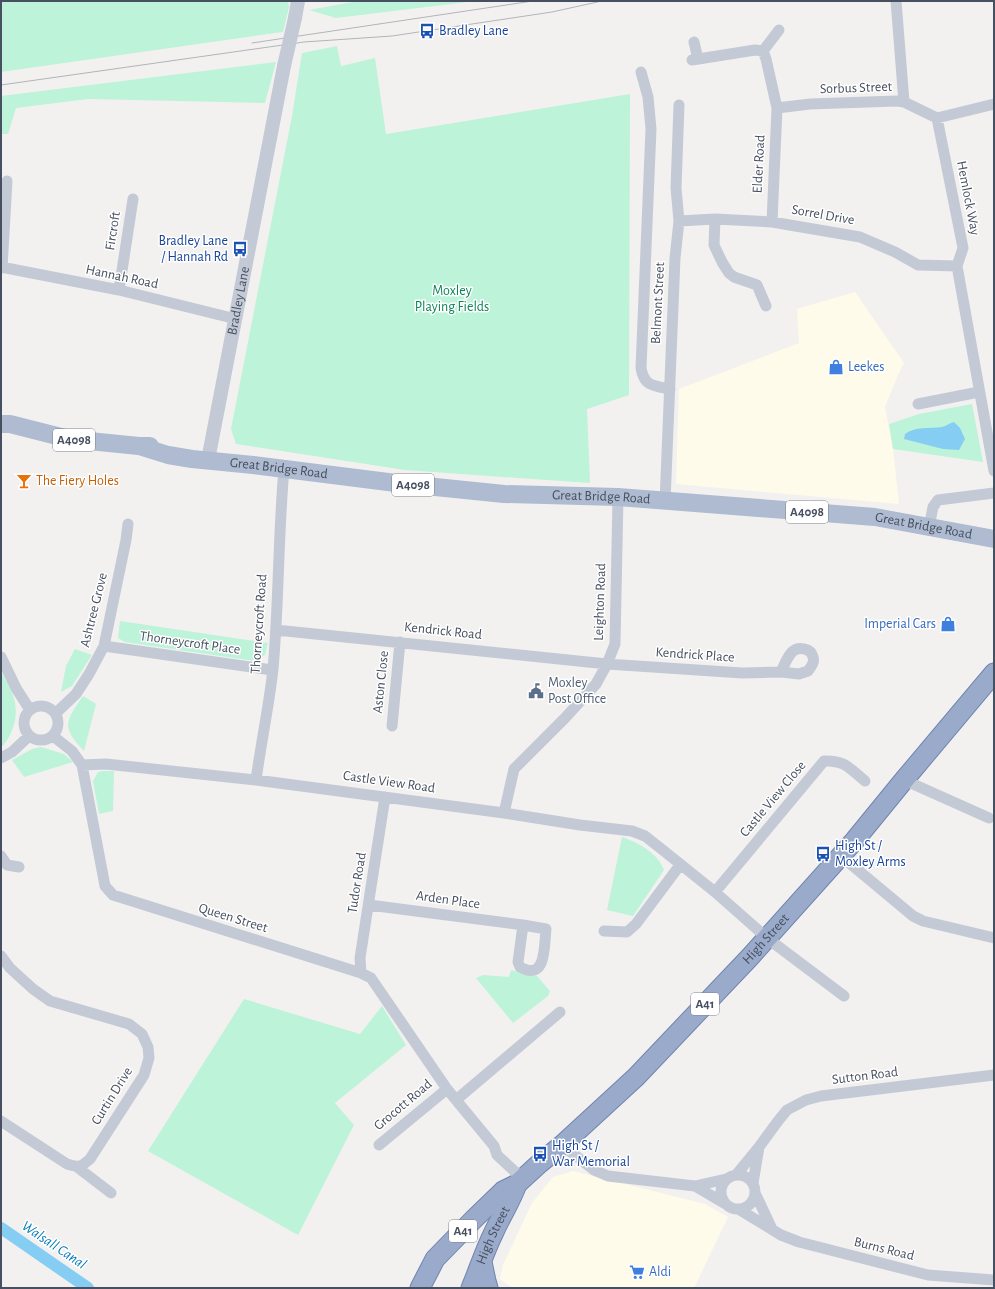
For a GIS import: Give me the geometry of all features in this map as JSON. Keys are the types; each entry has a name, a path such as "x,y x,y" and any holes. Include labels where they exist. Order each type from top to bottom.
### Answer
{"highway":[{"name":"High Street","path":"420,1288 435,1259 503,1191 520,1182 540,1162 562,1146 636,1077 767,938 841,856 994,673"},
{"name":"High Street","path":"471,1288 497,1225 520,1182"},
{"path":"456,1238 463,1236 470,1237 478,1242 483,1256 488,1288"}],"main road":[{"name":"Great Bridge Road","path":"4,423 69,439 139,446 168,455 192,459 396,483 504,494 618,498 701,503 875,517 994,539"}],"street":[{"name":"Bradley Lane","path":"208,460 284,66 298,1"},
{"path":"896,1 904,102"},
{"path":"694,42 695,59 755,50 763,51 779,30"},
{"name":"Elder Road","path":"763,51 777,108 772,222"},
{"path":"641,72 648,97 651,129 641,368 642,376 647,382 654,386 670,389"},
{"name":"Sorbus Street","path":"777,108 810,104 904,102 937,118"},
{"path":"937,118 994,104"},
{"name":"Belmont Street","path":"665,502 675,258 679,221 676,188 679,105"},
{"name":"Hemlock Way","path":"937,118 963,248 957,266 994,471"},
{"path":"1,267 7,181"},
{"name":"Fircroft","path":"118,290 133,199"},
{"path":"714,219 714,245 722,262 729,273 734,277 758,285 766,306"},
{"name":"Sorrel Drive","path":"679,221 714,219 772,222 860,237 895,252 918,265 957,266"},
{"name":"Hannah Road","path":"1,267 118,290 236,319"},
{"path":"918,404 979,392"},
{"name":"Thorneycroft Road","path":"256,780 272,670 276,630 281,504 284,469"},
{"path":"929,527 933,507 938,500 994,493"},
{"name":"Leighton Road","path":"504,813 514,769 565,718 596,684 608,664 615,644 618,498"},
{"name":"Ashtree Grove","path":"56,713 76,694 104,646 128,524"},
{"name":"Kendrick Road","path":"276,630 608,664"},
{"name":"Aston Close","path":"392,726 400,642"},
{"name":"Thorneycroft Place","path":"104,646 272,670"},
{"path":"1,657 16,688 30,710"},
{"name":"Kendrick Place","path":"608,664 742,673 781,672"},
{"path":"46,706 56,713 59,719 58,730 48,740 42,741 29,736 24,726 24,721 30,710 35,707 46,706"},
{"path":"1,758 12,752 29,736"},
{"name":"Queen Street","path":"53,736 72,751 82,765 105,886 113,895 361,973 371,978 378,986 447,1089 494,1146 497,1155 520,1182"},
{"name":"Castle View Close","path":"715,892 824,761 835,760 842,762 866,781"},
{"name":"Castle View Road","path":"82,765 106,764 256,780 632,831 645,836 715,892 767,938 844,996"},
{"path":"904,780 989,818"},
{"name":"Tudor Road","path":"361,973 360,958 385,797"},
{"path":"841,856 914,916 923,921 994,938"},
{"path":"3,864 19,867"},
{"path":"604,931 627,932 636,924 680,865"},
{"name":"Arden Place","path":"369,905 523,925"},
{"name":"Curtin Drive","path":"1,956 10,968 33,989 50,1001 129,1024 142,1034 148,1048 149,1058 144,1075 90,1159 83,1165 77,1167"},
{"path":"456,1100 560,1012"},
{"name":"Sutton Road","path":"731,1177 759,1147 787,1110 806,1100 821,1096 994,1074"},
{"name":"Grocott Road","path":"379,1145 447,1089"},
{"path":"1,1121 67,1164 77,1167 112,1193"},
{"path":"562,1146 594,1170 608,1176 695,1186 742,1175 749,1178 753,1183 756,1195 772,1229"},
{"name":"Sutton Road","path":"753,1183 759,1147"},
{"path":"724,1203 721,1197 722,1184 731,1177"},
{"path":"695,1186 729,1207 740,1210 750,1205 756,1195"},
{"name":"Burns Road","path":"740,1210 781,1235 799,1242 928,1275 994,1280"}],"shaded area":[{"path":"855,292 904,363 885,407 893,449 899,504 676,484 679,389 799,343 797,309"},
{"path":"573,1171 705,1204 728,1217 694,1288 513,1288 500,1279 503,1265 532,1203 553,1177"}],"green space":[{"path":"1,1 288,1 289,7 283,32 1,72"},
{"path":"358,1 476,1 336,18 309,10"},
{"name":"Moxley Playing Fields","path":"337,46 341,66 375,58 386,134 630,94 629,395 587,409 590,483 405,470 236,444 231,429 292,116 302,53"},
{"path":"276,62 265,103 88,99 16,108 8,134 1,134 1,96"},
{"path":"972,404 983,462 893,449 889,424 919,414"},
{"path":"120,621 268,643 265,655 255,661 125,642 118,638"},
{"path":"75,649 92,655 72,686 61,692 66,666"},
{"path":"1,671 13,695 16,715 11,733 1,748"},
{"path":"83,696 96,704 84,751 72,736 68,724 72,712"},
{"path":"41,747 64,754 73,762 24,777 12,760 32,749"},
{"path":"114,771 113,811 99,814 93,781 98,772"},
{"path":"622,837 647,849 653,854 664,870 633,916 607,910"},
{"path":"511,970 537,976 550,991 548,996 513,1023 476,978 483,975 509,977"},
{"path":"244,999 360,1034 382,1006 406,1045 335,1103 354,1125 298,1235 148,1151"}],"water":[{"path":"954,422 960,428 965,439 959,450 943,449 904,439 905,434 909,431 923,428 942,427"}],"waterway":[{"name":"Walsall Canal","path":"1,1228 88,1288"}],"tram line":[{"path":"252,43 533,1"},
{"path":"1,85 304,42 392,36 552,12 602,1"}],"place":[{"name":"Bradley Lane","path":"427,31"},
{"name":"Bradley Lane / Hannah Rd","path":"240,249"},
{"name":"Leekes","path":"836,367"},
{"name":"The Fiery Holes","path":"24,481"},
{"name":"Imperial Cars","path":"948,624"},
{"name":"Moxley Post Office","path":"536,691"},
{"name":"High St / Moxley Arms","path":"823,854"},
{"name":"High St / War Memorial","path":"540,1154"},
{"name":"Aldi","path":"637,1272"}]}
